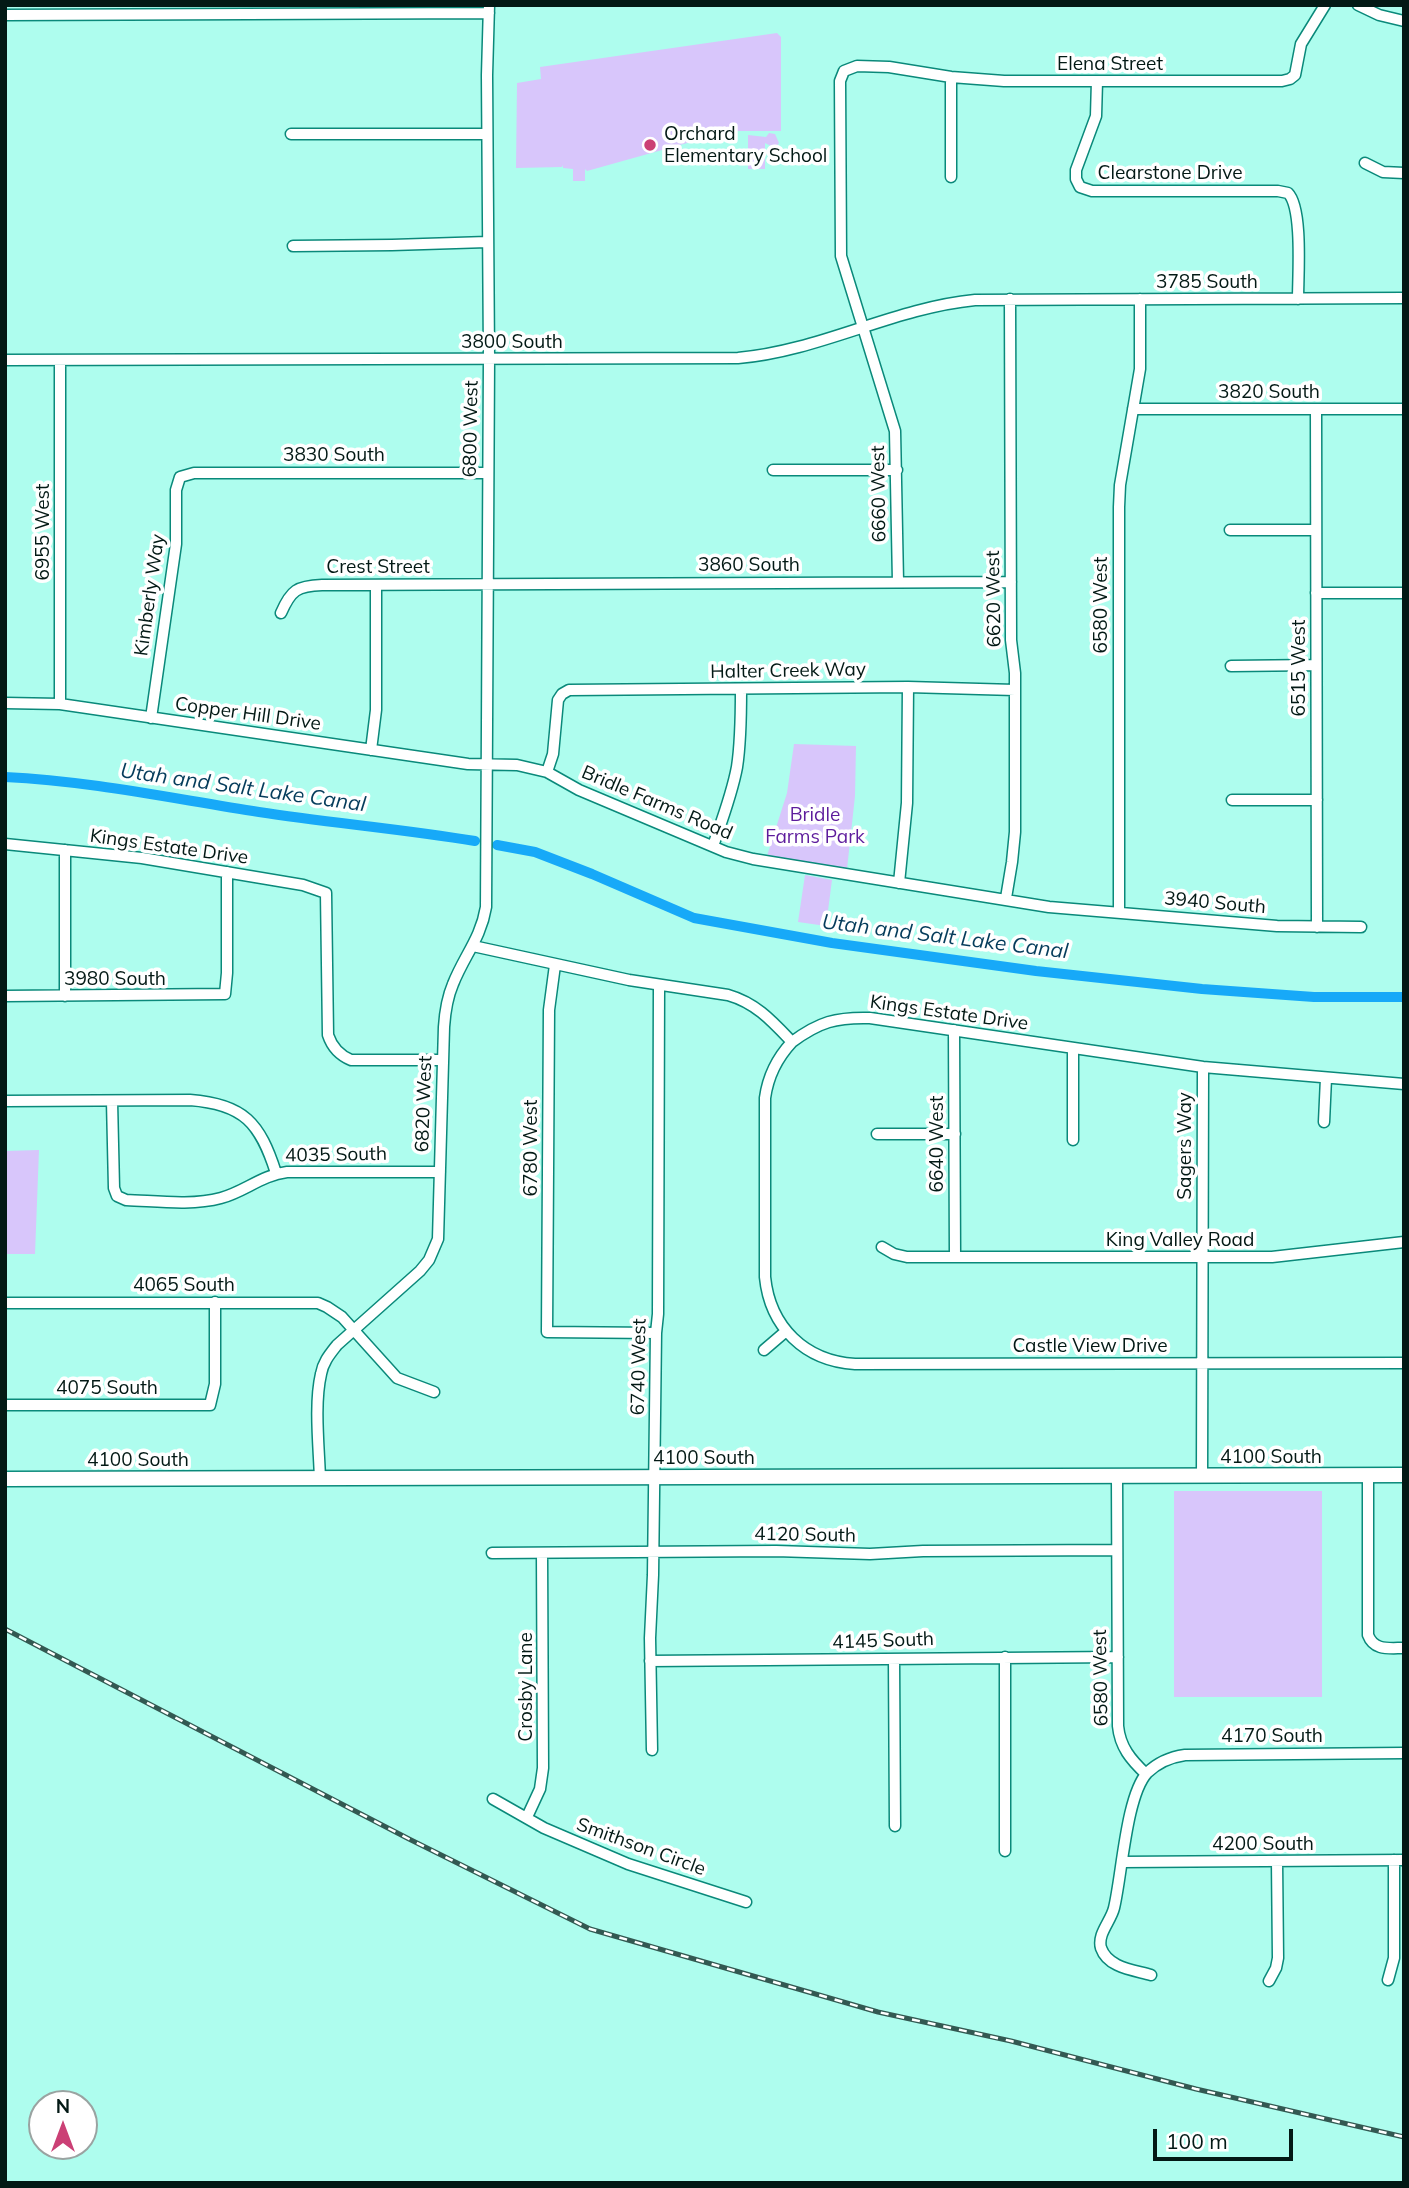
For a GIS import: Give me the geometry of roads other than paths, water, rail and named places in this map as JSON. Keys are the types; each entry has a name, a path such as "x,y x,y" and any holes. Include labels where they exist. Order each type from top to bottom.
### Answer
{"main road":[{"name":"4100 South","path":"5,1479 1404,1475"}],"street":[{"name":"Elena Street","path":"847,68 889,67 951,77 1004,81 1278,81 1290,79 1296,72 1303,40 1325,5"},
{"path":"1357,5 1379,15 1404,21"},
{"path":"5,16 128,10 249,10 357,15 373,9 489,9"},
{"name":"6800 West","path":"486,853 489,9"},
{"name":"6660 West","path":"847,68 840,81 840,249 844,272 895,431 898,582"},
{"path":"951,77 951,177"},
{"name":"Clearstone Drive","path":"1097,81 1096,116 1076,170 1077,184 1092,191 1288,193 1294,201 1297,220 1298,299"},
{"path":"291,134 487,134"},
{"path":"1365,163 1383,172 1404,173"},
{"path":"293,246 487,242"},
{"name":"3785 South","path":"1010,299 1404,298"},
{"name":"3800 South","path":"5,360 738,358 779,353 911,311 946,303 1010,299"},
{"name":"6620 West","path":"1006,898 1014,842 1015,690 1011,645 1010,299"},
{"name":"6580 West","path":"1119,912 1119,507 1140,369 1140,299"},
{"name":"6955 West","path":"60,360 60,704"},
{"name":"3820 South","path":"1133,409 1404,409"},
{"name":"6515 West","path":"1316,409 1317,927"},
{"path":"772,470 897,470"},
{"name":"3830 South","path":"180,477 194,473 488,473"},
{"name":"Kimberly Way","path":"151,718 176,544 176,490 180,477"},
{"path":"1230,530 1316,530"},
{"name":"3860 South","path":"488,583 1011,582"},
{"name":"Crest Street","path":"281,612 290,595 301,587 321,584 488,583"},
{"path":"371,750 376,710 376,585"},
{"path":"1316,593 1404,593"},
{"path":"1231,666 1316,665"},
{"path":"899,883 907,803 908,687"},
{"name":"Halter Creek Way","path":"547,772 552,759 558,704 562,694 573,689 908,687 1015,690"},
{"path":"713,846 737,766 741,690"},
{"name":"Copper Hill Drive","path":"5,703 60,704 486,765"},
{"name":"Bridle Farms Road","path":"486,765 526,766 547,772 579,790 713,846 753,859 1067,909"},
{"path":"1232,800 1317,800"},
{"name":"Kings Estate Drive","path":"5,844 142,858 303,885 326,893 328,1035 336,1049 351,1060 443,1060"},
{"path":"65,850 65,996"},
{"name":"6820 West","path":"320,1479 318,1392 327,1357 353,1330 420,1271 429,1260 438,1239 446,1004 459,970 483,926 486,907 486,853"},
{"name":"3980 South","path":"5,996 225,994 228,973 228,872"},
{"name":"3940 South","path":"1067,909 1277,926 1361,927"},
{"path":"474,946 555,965 743,999 765,1014 792,1042"},
{"name":"6780 West","path":"555,965 549,1010 547,1332 656,1333"},
{"name":"6740 West","path":"652,1750 650,1661 658,1314 659,985"},
{"name":"Kings Estate Drive","path":"792,1042 809,1029 825,1022 847,1017 870,1018 1203,1067 1404,1084"},
{"name":"6640 West","path":"954,1030 955,1258"},
{"name":"Castle View Drive","path":"792,1042 771,1073 766,1089 765,1277 770,1305 785,1332 808,1351 845,1363 1404,1363"},
{"path":"1073,1048 1073,1140"},
{"name":"Sagers Way","path":"1202,1477 1203,1067"},
{"path":"1324,1122 1326,1078"},
{"path":"5,1101 216,1102 236,1110 249,1120 262,1136 276,1173"},
{"name":"4035 South","path":"112,1101 113,1182 115,1193 119,1198 127,1200 211,1200 236,1193 276,1173 440,1172"},
{"path":"877,1134 954,1134"},
{"name":"King Valley Road","path":"882,1247 907,1258 1203,1257 1295,1256 1404,1242"},
{"name":"4075 South","path":"5,1405 210,1405 215,1384 215,1302"},
{"name":"4065 South","path":"5,1303 318,1303 332,1309 397,1378 434,1392"},
{"path":"764,1350 785,1332"},
{"path":"1368,1475 1368,1635 1378,1647 1404,1648"},
{"name":"6580 West","path":"1117,1477 1119,1733 1127,1753 1146,1774"},
{"name":"4120 South","path":"492,1553 776,1551 870,1555 923,1551 1117,1550"},
{"name":"Crosby Lane","path":"527,1817 540,1789 543,1768 542,1553"},
{"path":"1005,1657 1005,1852"},
{"name":"4145 South","path":"650,1661 1118,1657"},
{"path":"894,1659 895,1826"},
{"name":"4170 South","path":"1146,1774 1169,1758 1193,1754 1404,1753"},
{"path":"1146,1774 1135,1795 1114,1911 1102,1935 1101,1946 1113,1963 1151,1975"},
{"name":"Smithson Circle","path":"493,1799 580,1845 628,1864 746,1902"},
{"path":"1388,1980 1394,1962 1399,1860"},
{"name":"4200 South","path":"1122,1862 1399,1860"},
{"path":"1269,1981 1278,1961 1277,1861"}],"waterway":[{"name":"Utah and Salt Lake Canal","path":"5,777 101,786 259,812 475,841"},
{"name":"Utah and Salt Lake Canal","path":"497,845 535,852 694,918 832,943 1036,971 1202,989 1314,997 1404,997"}],"railway":[{"path":"5,1629 409,1839 590,1929 878,2012 1011,2041 1196,2089 1404,2137"}],"place":[{"name":"Orchard Elementary School","path":"650,145"}],"park label":[{"name":"Bridle Farms Park","path":"815,826"}]}
